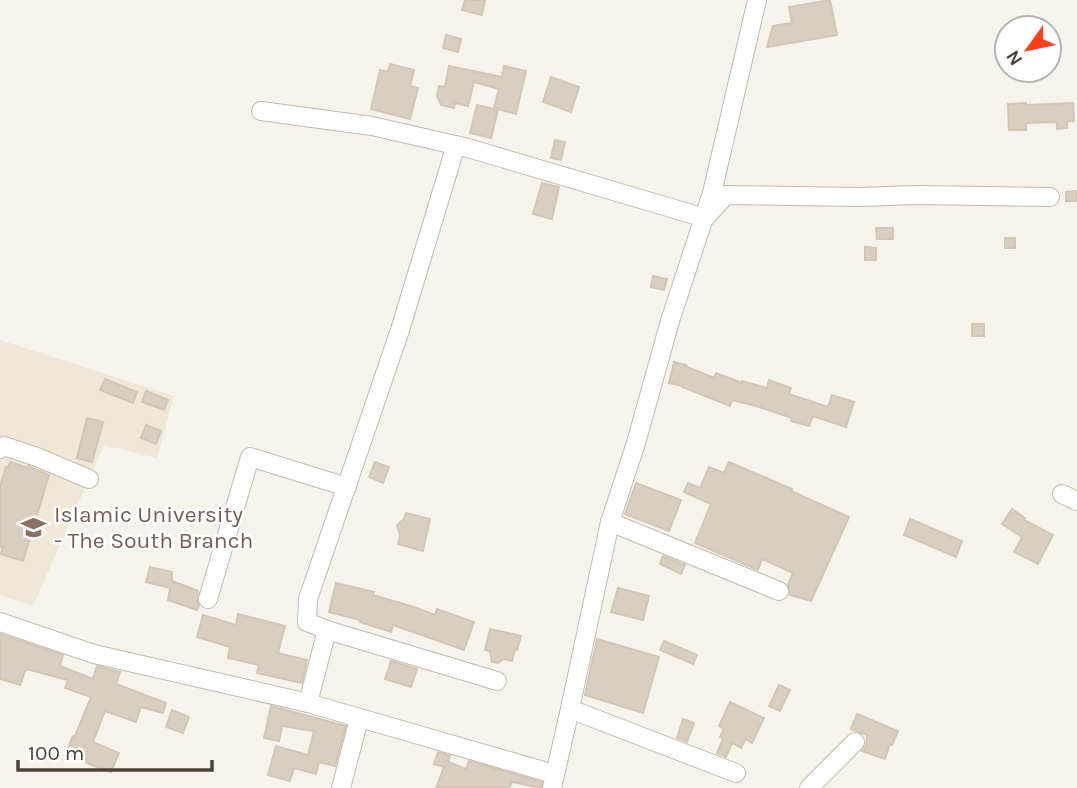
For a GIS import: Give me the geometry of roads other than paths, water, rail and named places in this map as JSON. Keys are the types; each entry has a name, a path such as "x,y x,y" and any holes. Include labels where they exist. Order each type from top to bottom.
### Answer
{"street":[{"path":"0,622 94,654 308,704 414,733 553,781 611,522 670,321 712,193 757,0"},
{"path":"261,111 372,125 456,145 705,218"},
{"path":"456,145 400,330 308,599 307,622 497,681"},
{"path":"705,218 726,195 1050,197"},
{"path":"0,449 4,446 37,457 89,479"},
{"path":"208,599 250,457 347,487"},
{"path":"611,522 779,591"},
{"path":"308,704 327,630"},
{"path":"570,709 736,773"},
{"path":"341,788 359,719"},
{"path":"808,788 855,743"}],"place":[{"name":"Islamic University - The South Branch","path":"34,527"}]}
